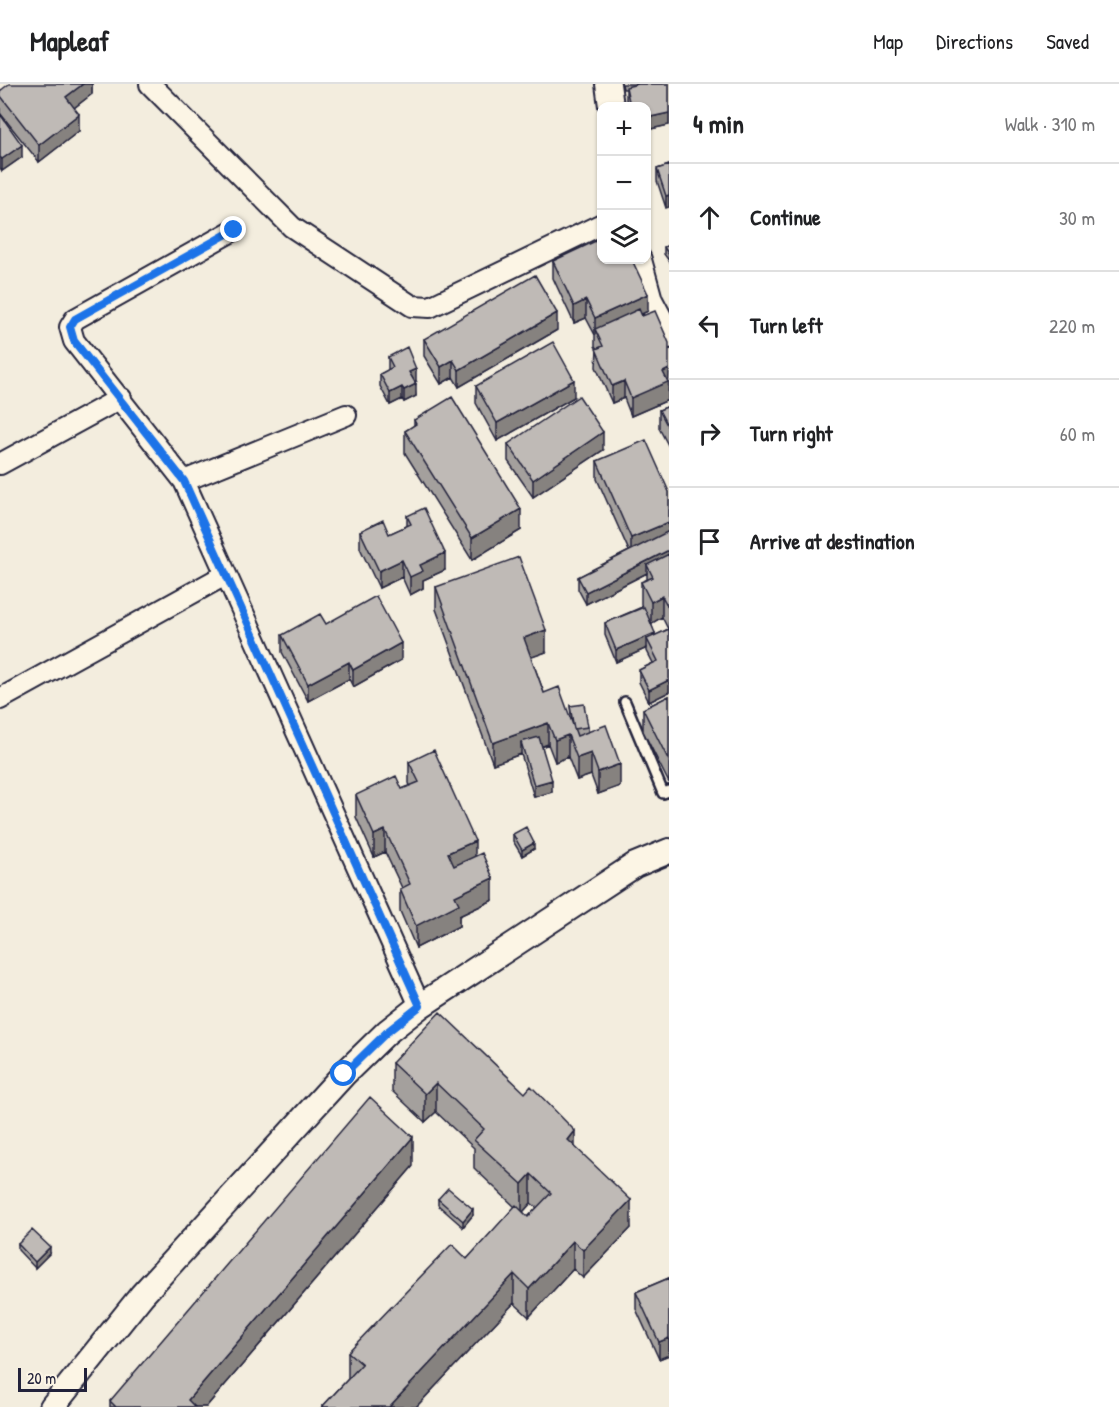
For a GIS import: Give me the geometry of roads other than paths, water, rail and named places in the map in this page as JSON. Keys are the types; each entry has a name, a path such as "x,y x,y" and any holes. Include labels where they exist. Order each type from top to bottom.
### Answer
{"street":[{"path":"150,84 292,227 412,306 430,308 597,226"},
{"path":"608,84 610,102"},
{"path":"234,230 75,319 70,327 74,341 184,481 420,1006"},
{"path":"640,264 650,300 669,336"},
{"path":"0,464 120,398"},
{"path":"184,481 345,415"},
{"path":"0,699 225,575"},
{"path":"52,1407 142,1295 344,1074 387,1032 420,1006 635,865 669,851"}],"lane":[{"path":"625,702 663,793 669,791"}]}
